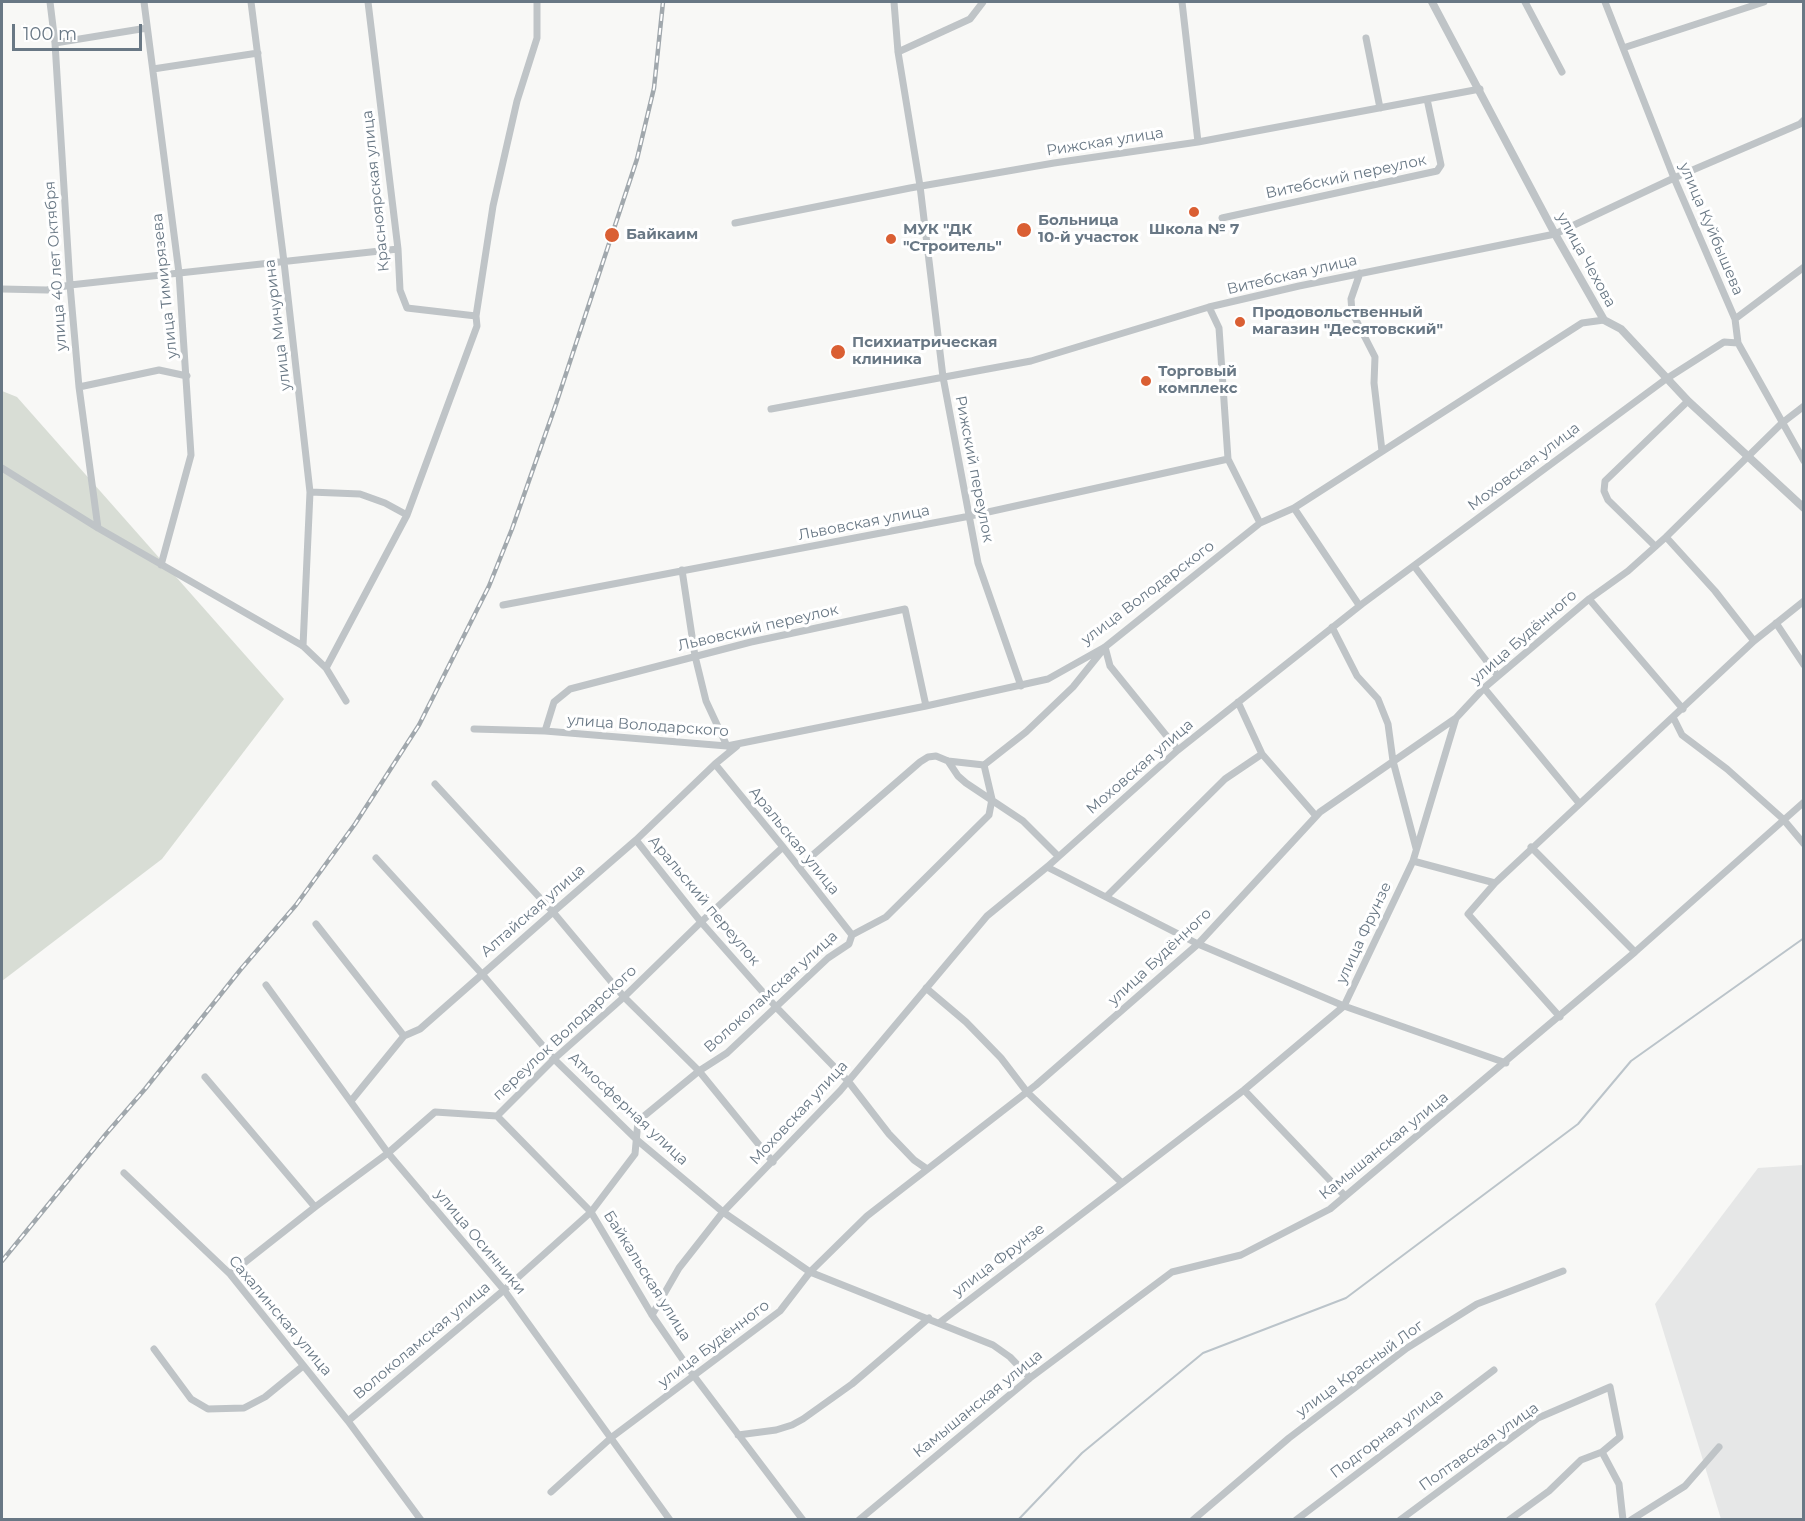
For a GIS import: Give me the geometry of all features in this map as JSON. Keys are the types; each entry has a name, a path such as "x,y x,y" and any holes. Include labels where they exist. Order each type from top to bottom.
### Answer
{"street":[{"name":"улица 40 лет Октября","path":"50,2 55,43 70,285 79,387 98,528"},
{"name":"улица Тимирязева","path":"144,2 179,273 191,456 161,565"},
{"name":"улица Мичурина","path":"250,2 284,262 310,492 303,646"},
{"name":"Красноярская улица","path":"368,2 398,249 399,290 406,308 476,316"},
{"path":"326,668 407,515 477,326 476,316 493,206 518,101 537,38 537,2"},
{"name":"Рижский переулок","path":"894,2 898,51 921,186 943,377 978,563 1021,686"},
{"path":"898,51 970,19 984,2"},
{"path":"1182,2 1198,142"},
{"name":"улица Чехова","path":"1432,2 1604,320 1620,329 1688,401 1803,508"},
{"path":"1525,2 1562,72"},
{"name":"улица Куйбышева","path":"1605,2 1674,178 1735,319 1738,344 1803,461"},
{"path":"1623,48 1764,2"},
{"path":"55,43 147,28"},
{"path":"1365,38 1380,108"},
{"path":"153,69 258,53"},
{"name":"Рижская улица","path":"735,223 921,186 1054,163 1198,142 1480,89"},
{"name":"Витебский переулок","path":"1222,218 1437,171 1441,165 1427,99"},
{"name":"Витебская улица","path":"771,409 1031,361 1209,307 1360,273 1556,234 1803,120"},
{"path":"2,289 47,290 70,285 398,249"},
{"path":"1735,319 1803,267"},
{"path":"1360,273 1351,299 1352,312 1375,357 1374,383 1382,451"},
{"path":"1209,307 1219,328 1228,459 1260,523"},
{"name":"улица Володарского","path":"474,729 727,746 1048,679 1105,647 1260,523 1293,508 1582,323 1604,320"},
{"name":"Моховская улица","path":"652,1315 679,1268 723,1212 848,1081 987,916 1047,867 1178,750 1359,606 1666,379 1724,342 1738,344"},
{"path":"79,387 159,370 187,376"},
{"path":"1655,546 1608,500 1604,491 1605,481 1688,401"},
{"name":"улица Будённого","path":"551,1492 612,1437 780,1311 810,1272 867,1216 1027,1092 1198,944 1316,816 1456,718 1484,688 1589,598 1628,571 1666,537 1782,423 1803,406"},
{"name":"Львовская улица","path":"503,605 970,516 1228,459"},
{"path":"2,468 98,528 303,646 326,668 346,701"},
{"path":"310,492 360,494 385,503 407,515"},
{"path":"1293,508 1359,606"},
{"path":"1666,537 1715,591 1754,641"},
{"path":"1414,566 1498,676"},
{"path":"682,570 695,656 706,700 727,746"},
{"path":"1589,598 1683,709"},
{"path":"1560,1017 1468,914 1531,847 1754,641 1803,601"},
{"name":"Львовский переулок","path":"545,732 554,702 570,690 751,642 905,609 926,706"},
{"path":"1776,623 1803,665"},
{"path":"1332,627 1357,676 1378,699 1388,724 1393,761 1416,848"},
{"path":"1105,647 1110,666 1178,750"},
{"path":"799,867 928,757 936,756 948,761 984,765 1026,732 1073,687 1105,647"},
{"path":"1484,688 1579,803"},
{"path":"1238,702 1262,754 1316,816"},
{"path":"1673,717 1682,735 1727,768 1783,819 1803,844"},
{"name":"улица Фрунзе","path":"939,1323 1244,1090 1344,1006 1413,861 1456,718"},
{"name":"Алтайская улица","path":"351,1101 404,1036 420,1029 636,840 738,745"},
{"path":"1107,896 1225,779 1262,754"},
{"path":"948,761 966,783 1023,821 1058,856"},
{"name":"Аральская улица","path":"715,764 852,935"},
{"path":"984,765 992,799"},
{"path":"435,784 553,912 624,997 699,1071 773,1162"},
{"name":"Волоколамская улица","path":"348,1420 504,1290 591,1212 635,1154 638,1121 699,1071 727,1053 828,958 849,944 852,935 886,917 989,815 992,799"},
{"name":"Камышанская улица","path":"859,1520 1030,1378 1172,1272 1240,1255 1330,1209 1560,1017 1803,802"},
{"name":"Аральский переулок","path":"636,840 701,922 776,1007 848,1081 889,1134 914,1160 927,1169"},
{"name":"переулок Володарского","path":"230,1274 388,1153 435,1112 497,1116 554,1059 624,997 783,847"},
{"path":"1531,847 1635,952"},
{"name":"Атмосферная улица","path":"376,858 482,974 554,1059 637,1140 723,1212 810,1272 993,1345 1010,1357 1030,1378"},
{"path":"1413,861 1495,883"},
{"path":"1047,867 1198,944 1344,1006 1506,1063"},
{"path":"316,924 404,1036"},
{"name":"улица Осинники","path":"266,985 388,1153 504,1290 670,1520"},
{"path":"926,988 966,1022 1001,1058 1027,1092 1122,1183"},
{"path":"205,1077 315,1207"},
{"path":"1244,1090 1345,1196"},
{"name":"Байкальская улица","path":"497,1116 591,1212 652,1315 694,1376 803,1520"},
{"name":"Сахалинская улица","path":"123,1173 230,1274 348,1420 421,1520"},
{"name":"улица Красный Лог","path":"1193,1520 1289,1438 1407,1348 1477,1304 1563,1272"},
{"path":"738,1435 776,1430 803,1419 852,1384 929,1318"},
{"path":"154,1349 191,1399 208,1409 244,1408 265,1397 303,1366"},
{"name":"Подгорная улица","path":"1296,1520 1494,1370"},
{"name":"Полтавская улица","path":"1400,1520 1538,1418 1610,1387 1620,1437 1602,1452"},
{"path":"1631,1520 1685,1486 1719,1447"},
{"path":"1509,1520 1549,1491 1581,1461 1602,1452 1619,1484 1623,1520"}],"shaded area":[{"path":"2,391 17,397 284,699 162,859 2,981"},
{"path":"1803,1165 1803,1519 1721,1519 1655,1304 1758,1168"}],"waterway":[{"path":"1018,1520 1082,1453 1203,1353 1346,1298 1578,1124 1631,1061 1804,938"}],"railway":[{"path":"2,1261 296,905 355,824 419,725 489,586 512,529 556,404 637,159 654,88 663,2"}],"place":[{"name":"Школа № 7","path":"1194,212"},
{"name":"Больница 10-й участок","path":"1024,230"},
{"name":"Байкаим","path":"612,235"},
{"name":"МУК \"ДК \"Строитель\"","path":"891,239"},
{"name":"Продовольственный магазин \"Деcятовский\"","path":"1240,322"},
{"name":"Психиатрическая клиника","path":"838,352"},
{"name":"Торговый комплекс","path":"1146,381"}]}
